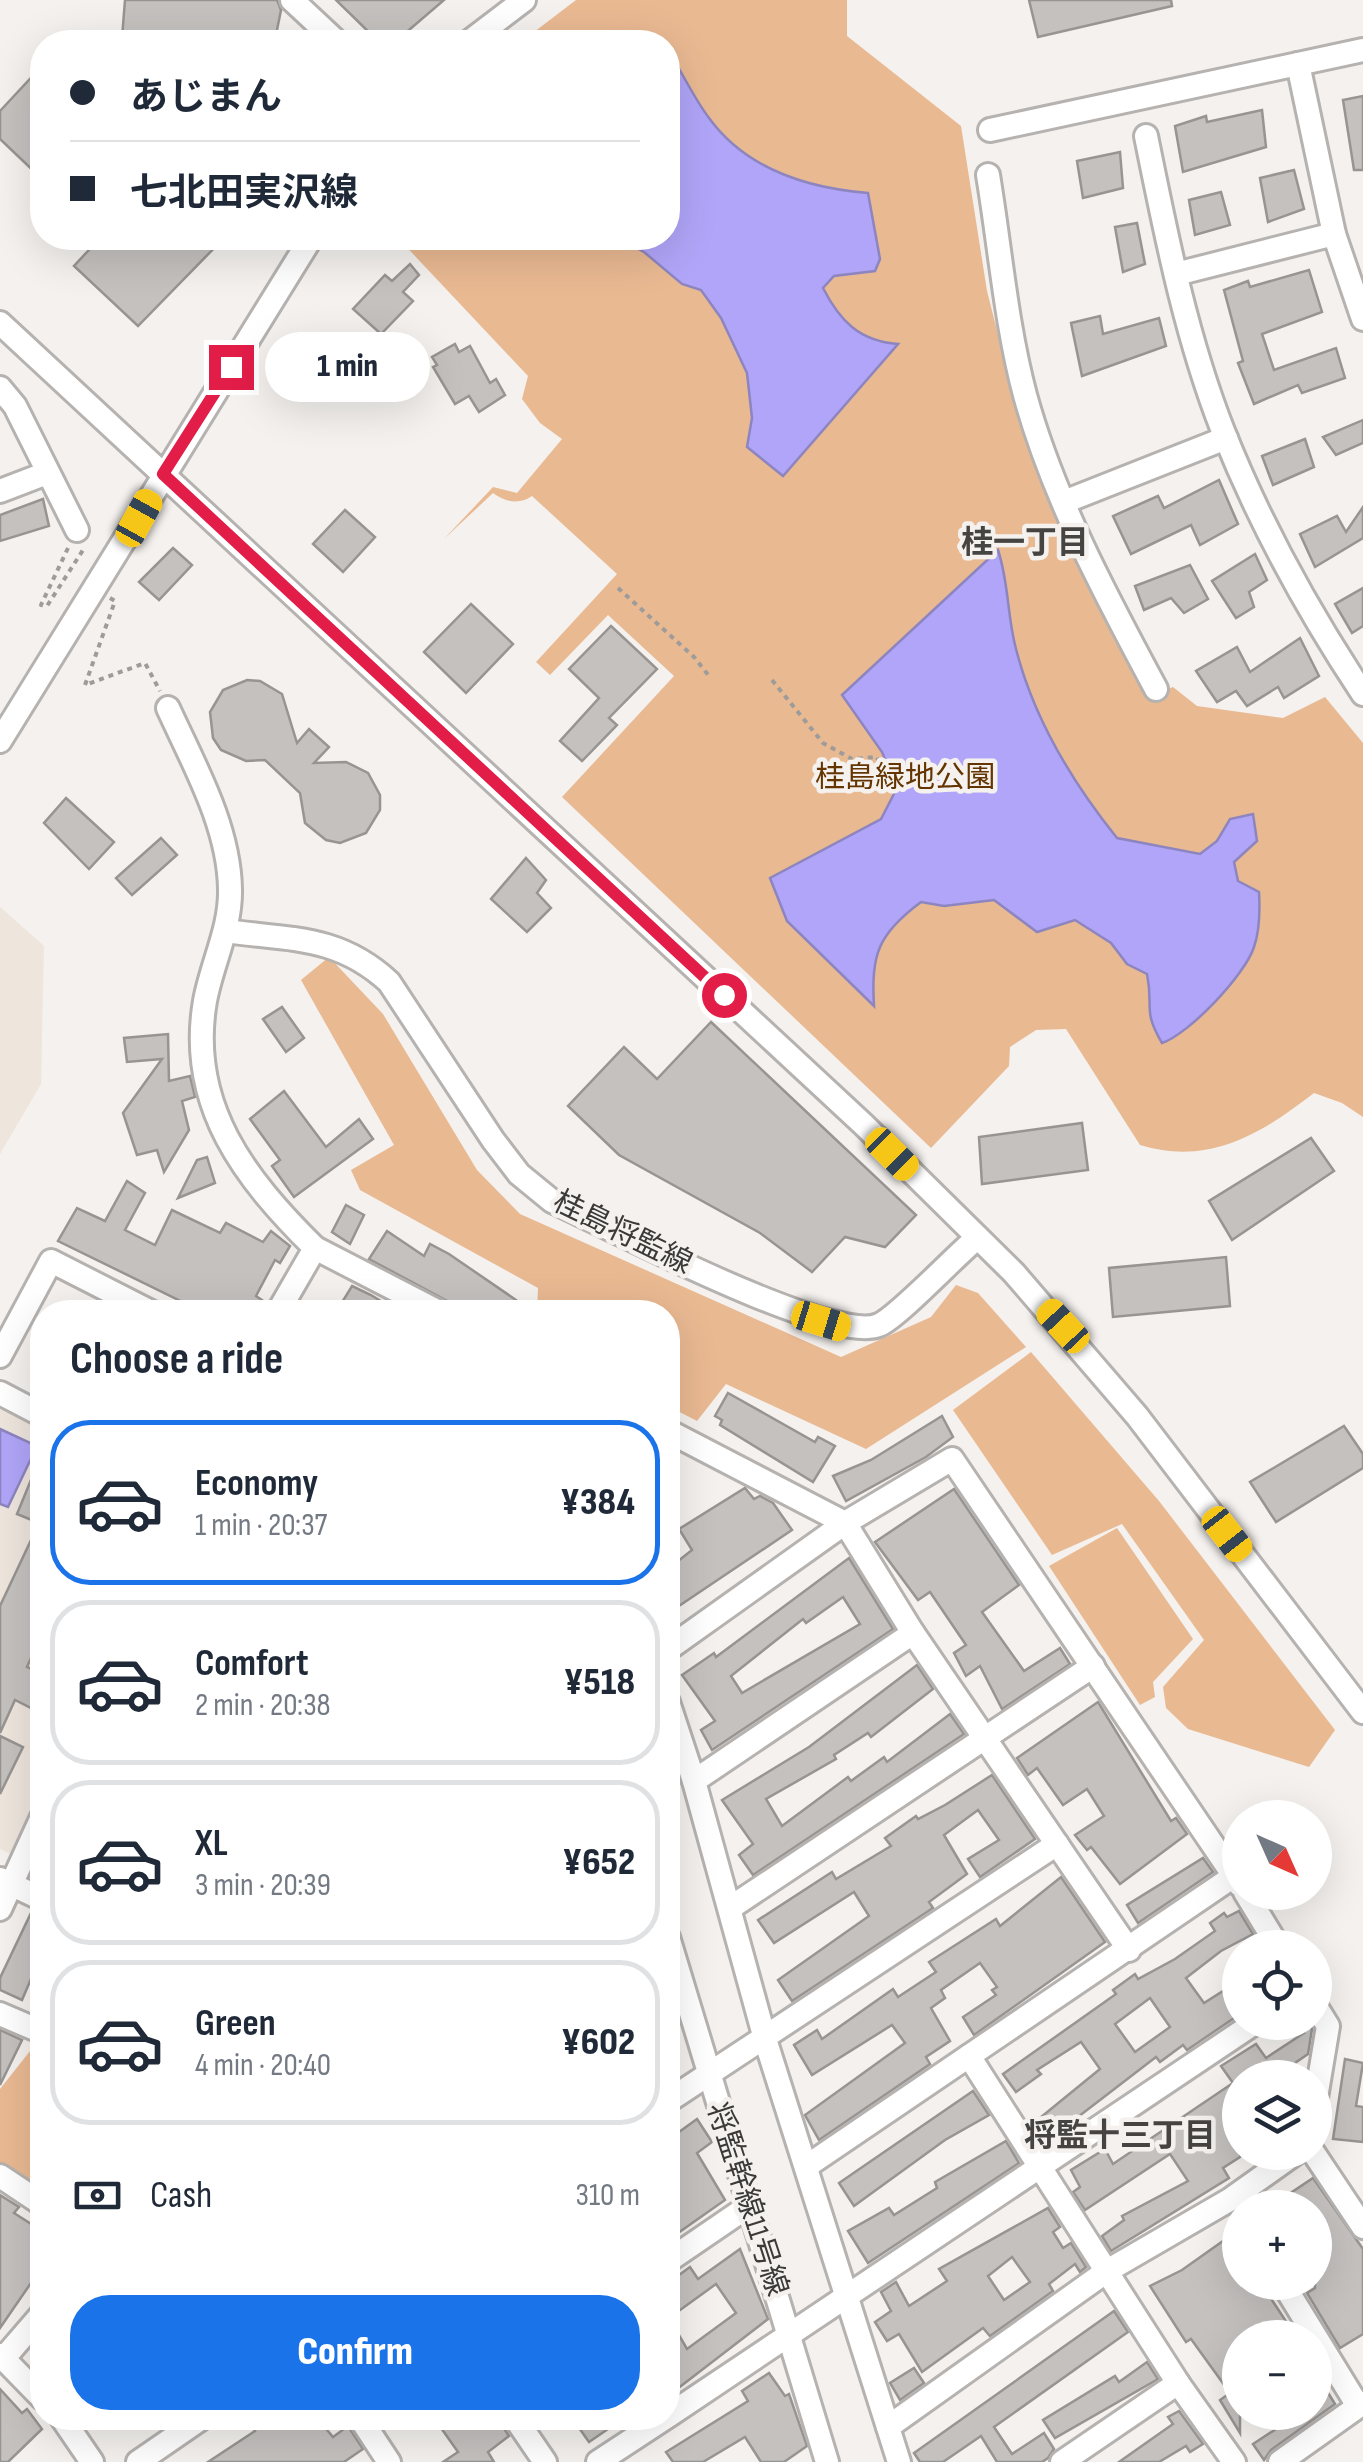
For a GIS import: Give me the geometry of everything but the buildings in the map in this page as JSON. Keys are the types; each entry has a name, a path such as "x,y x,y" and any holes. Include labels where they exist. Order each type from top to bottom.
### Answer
{"street":[{"path":"292,0 324,30"},
{"path":"485,30 524,0"},
{"path":"990,130 1363,50"},
{"path":"1298,64 1334,234 1363,319"},
{"path":"1146,136 1176,274 1226,438 1290,573 1359,678"},
{"path":"988,175 1023,390 1064,502 1156,689"},
{"path":"1176,274 1334,234"},
{"path":"0,742 303,250"},
{"path":"0,322 864,1126 978,1238 1063,1326 1137,1416 1363,1712"},
{"path":"0,388 15,406 81,538"},
{"path":"1064,502 1226,438"},
{"path":"0,491 47,473"},
{"path":"168,708 206,791 225,848 230,890 225,931 205,1000 202,1043 210,1098 230,1149 315,1248 417,1300"},
{"name":"桂島将監線","path":"225,931 342,948 363,959 388,982 519,1174 552,1201 799,1314 842,1328 880,1325 978,1238"},
{"path":"285,1300 315,1248"},
{"path":"30,1300 51,1261 127,1300"},
{"path":"0,1356 30,1300"},
{"path":"0,1393 30,1409"},
{"path":"680,1437 844,1523 912,1632 1130,1950"},
{"path":"680,1640 844,1523 952,1459 1222,1857"},
{"path":"694,1781 912,1632"},
{"path":"730,1908 1093,1666"},
{"path":"680,1738 765,2039 899,2462"},
{"path":"0,1909 6,1882 30,1839"},
{"path":"680,2093 1057,1844"},
{"path":"6,1882 30,1894"},
{"path":"807,2166 1130,1950 1222,1895"},
{"name":"将監幹線11号線","path":"680,1978 792,2334 827,2462"},
{"path":"0,2014 30,2027"},
{"path":"680,2408 1229,2040"},
{"path":"970,2056 1178,2382 1234,2462"},
{"path":"1253,2190 1276,2170"},
{"path":"1325,2170 1363,2226"},
{"path":"0,2176 30,2196"},
{"path":"680,2254 750,2205"},
{"path":"888,2426 1107,2271 1222,2213"},
{"path":"1280,2462 1360,2404 1294,2300"},
{"path":"30,2327 2,2356 30,2385"},
{"path":"1062,2462 1178,2382"},
{"path":"70,2430 92,2462"},
{"path":"138,2462 185,2430"},
{"path":"366,2430 380,2459"},
{"path":"523,2430 545,2462"},
{"path":"598,2462 646,2430"}],"path":[{"path":"81,538 47,606 41,605 81,538"},
{"path":"618,588 694,657 709,676"},
{"path":"107,596 114,601 85,685 146,663 168,708"},
{"path":"772,680 823,743 852,759 877,757 882,772"}],"shaded area":[{"path":"680,71 724,136 759,163 801,181 868,193 880,259 875,271 834,276 823,288 852,327 872,339 898,344 783,476 747,447 752,418 747,373 721,318 701,290 682,284 640,250 680,250"},
{"path":"998,550 1013,637 1033,700 1070,772 1117,838 1200,854 1217,841 1230,819 1253,814 1257,841 1234,862 1238,881 1259,892 1254,947 1240,973 1215,1002 1162,1043 1150,1015 1147,974 1127,964 1111,943 1075,920 1037,932 994,900 944,906 921,902 895,924 880,947 874,972 874,1006 787,921 770,878 881,819 897,788 882,752 842,695"},
{"path":"0,907 44,946 41,1084 0,1154"},
{"path":"0,1406 30,1420 30,1823 15,1856 0,1849"},
{"path":"0,1429 30,1443 30,1461 8,1507 0,1504"}],"green space":[{"name":"桂島緑地公園","path":"576,0 847,0 847,36 961,126 987,291 1019,417 1148,697 1173,687 1197,706 1283,718 1325,697 1363,743 1363,1117 1342,1103 1314,1093 1254,1133 1211,1149 1189,1152 1140,1145 1066,1029 1036,1030 1010,1047 1009,1066 931,1148 562,797 674,676 608,615 550,675 536,662 617,574 532,496 512,501 493,493 444,539 493,487 517,493 562,439 540,423 522,399 528,376 409,250 680,250 680,30 537,30"},
{"path":"329,957 383,1014 477,1170 520,1214 841,1357 931,1317 956,1285 978,1293 1026,1347 866,1449 726,1384 697,1421 680,1412 680,1300 538,1300 538,1288 360,1190 351,1170 394,1145 301,980"},
{"path":"1031,1352 1159,1501 1335,1730 1309,1767 1188,1729 1166,1708 1163,1687 1204,1640 1122,1524 1052,1555 953,1410"},
{"path":"1117,1528 1193,1639 1153,1682 1155,1697 1140,1705 1049,1566"},
{"path":"30,2051 30,2182 0,2163 0,2089"}],"district":[{"name":"桂一丁目","path":"1025,542"},
{"name":"将監十三丁目","path":"1120,2135"}],"route":[{"path":"231,367 163,474 724,995"}]}
